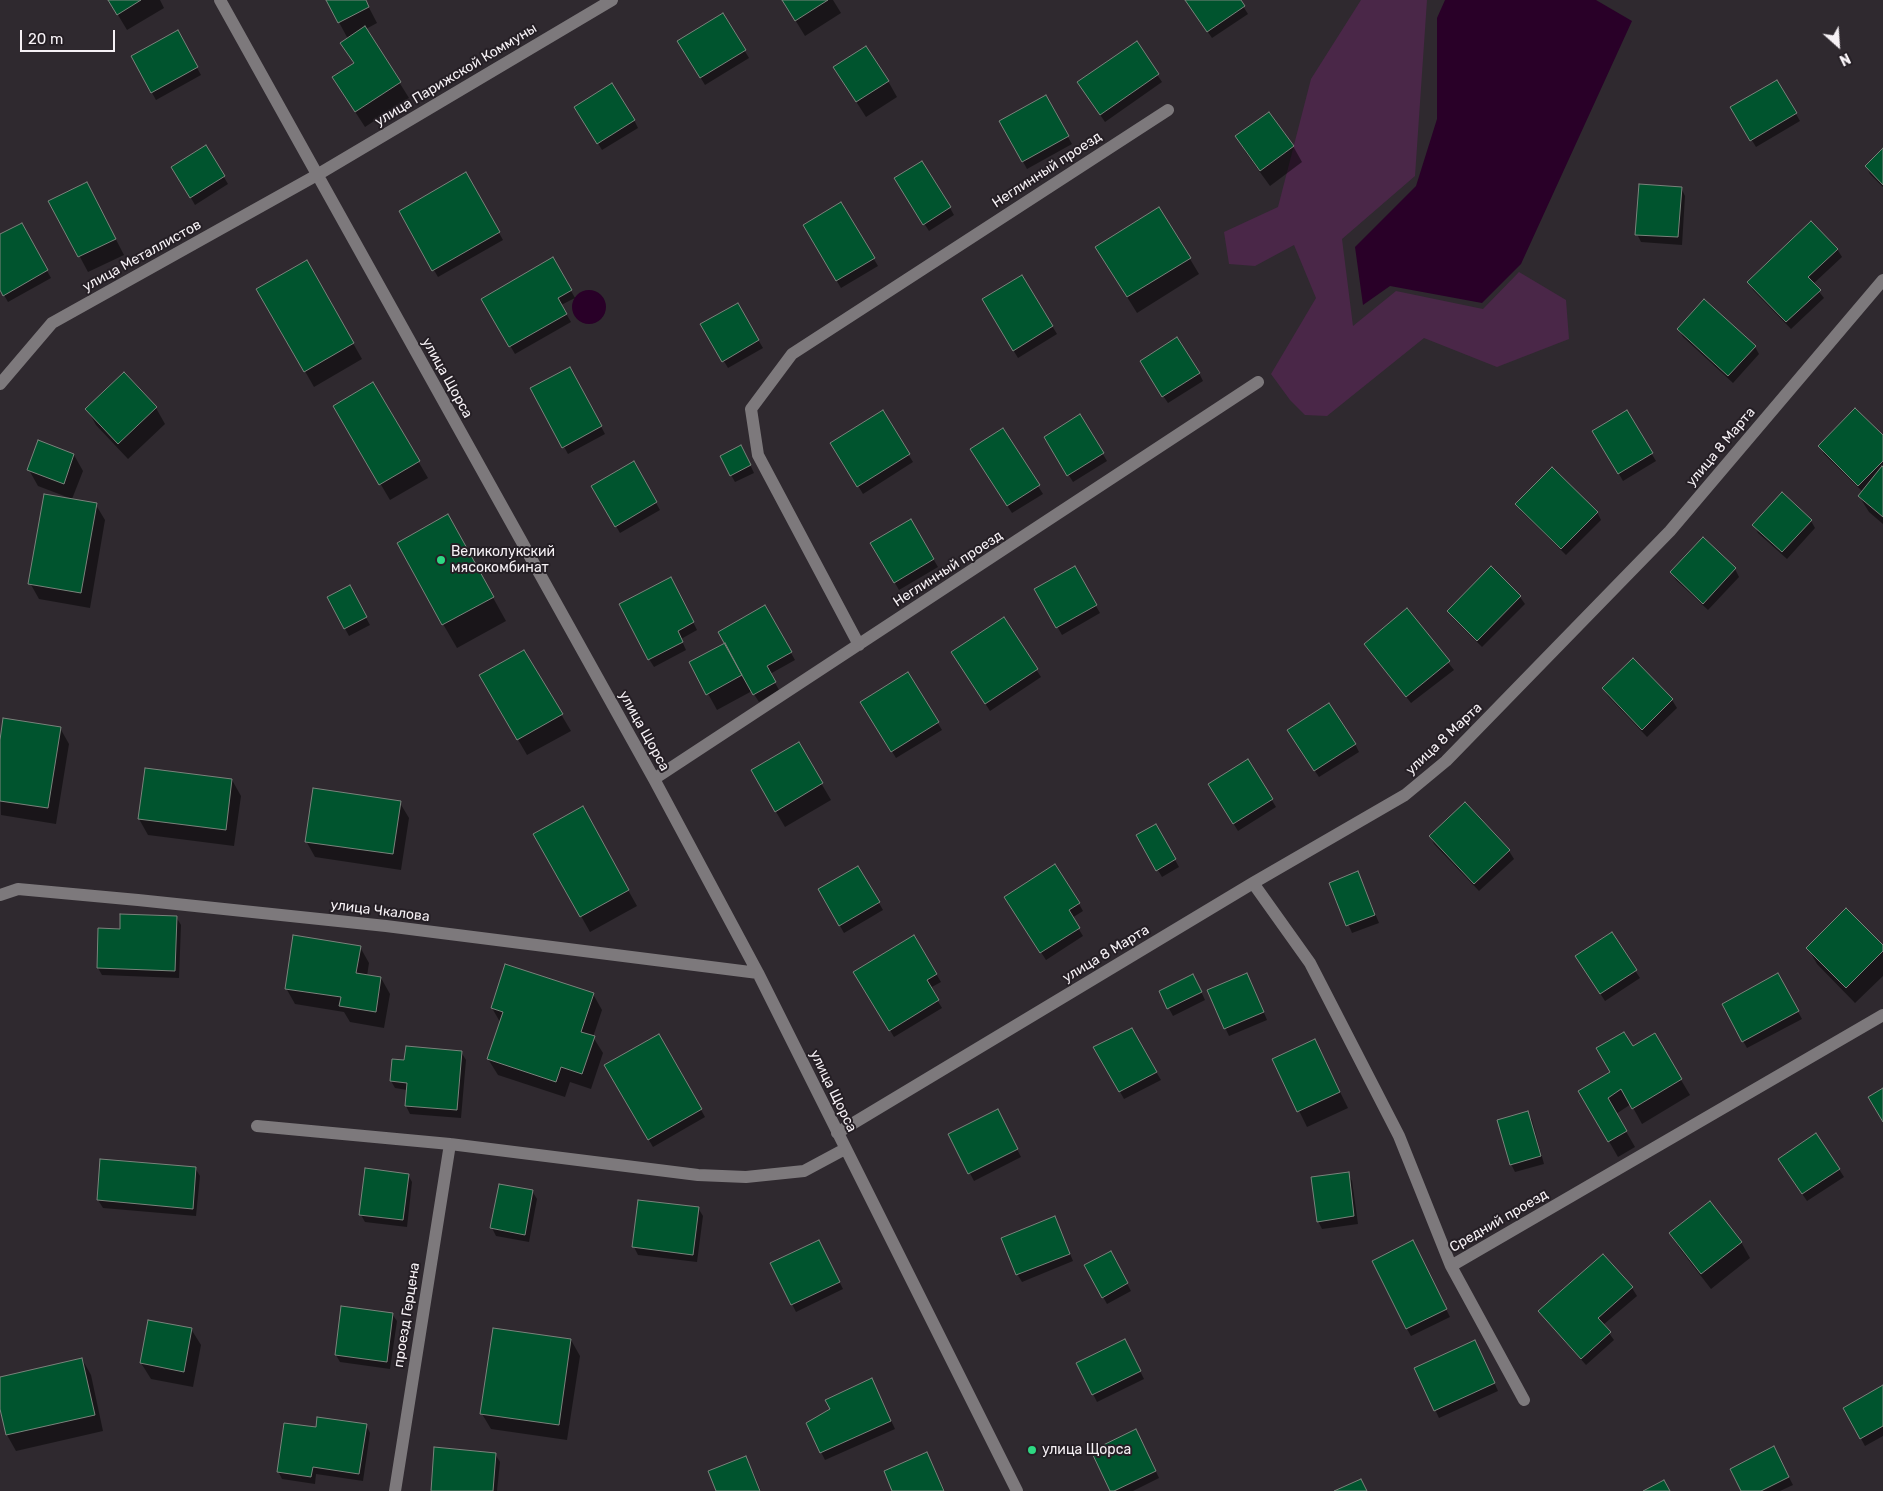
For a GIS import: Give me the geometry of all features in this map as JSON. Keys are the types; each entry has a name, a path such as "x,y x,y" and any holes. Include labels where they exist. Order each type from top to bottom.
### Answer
{"street":[{"name":"улица Щорса","path":"220,0 654,778 805,1065 837,1133 1017,1491"},
{"name":"улица Парижской Коммуны","path":"317,175 612,0"},
{"name":"Неглинный проезд","path":"859,645 758,454 751,409 792,354 1168,110"},
{"name":"улица Металлистов","path":"0,384 52,323 317,175"},
{"name":"улица 8 Марта","path":"837,1133 1253,883 1405,795 1446,761 1670,531 1883,280"},
{"name":"Неглинный проезд","path":"654,778 1258,382"},
{"name":"Средний проезд","path":"1253,883 1310,962 1399,1136 1451,1266 1883,1015"},
{"name":"улица Чкалова","path":"0,895 18,888 138,900 386,926 758,973"},
{"path":"257,1126 450,1144 698,1174 746,1177 804,1171 845,1149"},
{"name":"проезд Герцена","path":"395,1491 450,1144"},
{"path":"1451,1266 1524,1400"}],"shaded area":[{"path":"1361,0 1427,0 1415,176 1342,239 1353,326 1396,291 1483,309 1519,272 1566,300 1569,339 1497,367 1424,338 1327,416 1305,415 1290,400 1271,374 1316,298 1294,245 1255,266 1229,264 1224,232 1278,207 1311,79"},
{"path":"1445,0 1596,0 1632,21 1521,264 1482,303 1390,286 1363,305 1355,247 1416,186 1437,119 1437,18"},
{"path":"589,290 596,291 601,295 605,300 605,314 601,319 596,323 589,324 582,323 577,319 573,314 572,307 573,300 577,295 582,291"}],"building":[{"path":"108,0 141,0 117,15"},
{"path":"326,0 366,0 369,7 338,23"},
{"path":"782,0 828,0 795,21"},
{"path":"1185,0 1241,0 1245,6 1207,32"},
{"path":"723,13 746,50 700,78 677,41"},
{"path":"365,26 401,82 355,112 332,77 354,63 340,43"},
{"path":"178,30 198,67 151,93 131,56"},
{"path":"1137,41 1159,74 1100,115 1077,82"},
{"path":"866,46 889,81 856,102 833,67"},
{"path":"1777,80 1797,113 1750,141 1730,107"},
{"path":"612,83 635,120 597,144 574,107"},
{"path":"1046,95 1069,136 1022,162 999,121"},
{"path":"1269,112 1294,146 1260,171 1235,136"},
{"path":"206,145 225,176 190,198 171,167"},
{"path":"1883,148 1883,185 1865,166"},
{"path":"922,161 951,207 923,225 894,178"},
{"path":"466,172 500,232 432,271 399,211"},
{"path":"87,182 116,239 78,257 48,201"},
{"path":"1639,184 1682,187 1678,237 1635,235"},
{"path":"841,202 875,258 836,281 803,225"},
{"path":"1159,207 1191,258 1127,297 1095,247"},
{"path":"1811,221 1838,249 1808,277 1821,290 1786,322 1747,282"},
{"path":"22,223 48,270 3,296 0,290 0,234"},
{"path":"553,257 572,290 558,298 567,314 509,347 481,299"},
{"path":"307,260 354,343 304,372 256,289"},
{"path":"1022,275 1053,326 1013,351 982,299"},
{"path":"1704,299 1756,346 1728,376 1677,329"},
{"path":"738,303 759,340 722,362 700,324"},
{"path":"1177,337 1200,373 1162,397 1140,361"},
{"path":"570,367 602,426 562,448 530,388"},
{"path":"124,372 157,407 118,444 85,409"},
{"path":"373,382 420,461 379,485 333,406"},
{"path":"1855,408 1883,435 1883,461 1858,486 1818,446"},
{"path":"883,410 910,454 857,487 830,443"},
{"path":"1627,410 1653,453 1618,474 1592,431"},
{"path":"1080,414 1104,453 1067,476 1044,437"},
{"path":"1003,428 1040,485 1007,506 970,449"},
{"path":"38,440 74,454 64,484 27,470"},
{"path":"741,445 751,465 730,476 720,456"},
{"path":"634,461 657,502 615,527 591,486"},
{"path":"1552,467 1598,512 1561,549 1515,504"},
{"path":"1883,467 1883,517 1858,496"},
{"path":"1782,492 1812,520 1782,552 1752,525"},
{"path":"44,494 97,503 81,593 28,584"},
{"path":"448,514 494,597 442,625 397,543"},
{"path":"911,519 934,559 894,583 870,543"},
{"path":"1703,537 1736,568 1703,604 1670,572"},
{"path":"1075,566 1097,605 1056,628 1034,589"},
{"path":"1491,566 1521,596 1477,641 1447,611"},
{"path":"671,577 694,622 678,631 683,642 648,660 619,604"},
{"path":"350,585 367,617 344,629 327,597"},
{"path":"765,605 792,652 767,666 776,682 753,695 718,632"},
{"path":"1407,608 1450,661 1406,697 1364,644"},
{"path":"1004,617 1038,669 985,704 951,652"},
{"path":"725,643 742,675 706,695 689,662"},
{"path":"524,650 563,714 517,740 479,675"},
{"path":"1633,658 1673,699 1642,730 1602,688"},
{"path":"908,672 939,722 891,752 860,702"},
{"path":"1329,703 1356,744 1314,771 1287,730"},
{"path":"3,718 61,727 48,808 0,801 0,740"},
{"path":"799,742 823,783 775,812 751,770"},
{"path":"1248,759 1273,799 1233,824 1208,784"},
{"path":"145,768 232,779 226,830 138,819"},
{"path":"313,788 401,801 393,854 305,842"},
{"path":"1465,802 1510,850 1474,884 1429,836"},
{"path":"583,806 629,890 580,917 533,834"},
{"path":"1156,824 1176,859 1156,871 1136,835"},
{"path":"1055,864 1080,903 1069,910 1080,928 1040,953 1004,897"},
{"path":"858,866 880,902 839,926 818,889"},
{"path":"1358,871 1375,915 1346,926 1329,883"},
{"path":"1846,908 1883,945 1883,951 1846,988 1806,948"},
{"path":"120,914 177,916 175,971 97,968 98,928 120,929"},
{"path":"1612,932 1637,970 1600,994 1575,956"},
{"path":"293,935 361,946 356,973 381,977 376,1012 339,1006 341,997 285,989"},
{"path":"914,935 937,974 927,980 939,1000 889,1031 853,972"},
{"path":"505,964 594,993 581,1032 595,1036 582,1074 561,1067 556,1082 487,1059 503,1012 491,1008"},
{"path":"1247,973 1264,1012 1224,1029 1207,990"},
{"path":"1778,973 1799,1011 1742,1042 1722,1004"},
{"path":"1193,974 1202,992 1167,1009 1159,991"},
{"path":"1132,1028 1157,1072 1119,1092 1093,1047"},
{"path":"1624,1032 1633,1046 1655,1033 1682,1079 1632,1109 1621,1089 1608,1098 1627,1131 1608,1142 1578,1091 1610,1072 1596,1048"},
{"path":"659,1034 702,1109 648,1140 604,1065"},
{"path":"1315,1039 1340,1092 1297,1112 1272,1059"},
{"path":"406,1046 462,1051 457,1110 405,1106 407,1083 390,1081 392,1059 404,1060"},
{"path":"1883,1088 1883,1122 1868,1097"},
{"path":"998,1109 1018,1149 968,1174 948,1134"},
{"path":"1528,1111 1541,1156 1510,1165 1497,1120"},
{"path":"1816,1133 1840,1169 1802,1194 1778,1159"},
{"path":"100,1159 196,1167 193,1209 97,1200"},
{"path":"365,1168 409,1174 403,1220 359,1215"},
{"path":"1349,1172 1354,1216 1317,1222 1311,1177"},
{"path":"499,1184 533,1190 525,1235 490,1228"},
{"path":"638,1200 699,1207 693,1255 632,1247"},
{"path":"1710,1201 1742,1242 1701,1274 1669,1233"},
{"path":"1055,1216 1070,1254 1016,1275 1001,1238"},
{"path":"819,1240 840,1282 791,1305 770,1263"},
{"path":"1413,1240 1447,1309 1406,1329 1372,1261"},
{"path":"1111,1251 1128,1283 1102,1298 1084,1265"},
{"path":"1603,1254 1633,1287 1598,1318 1611,1332 1581,1359 1538,1311"},
{"path":"341,1306 393,1313 387,1362 335,1355"},
{"path":"148,1320 192,1328 184,1372 140,1363"},
{"path":"493,1328 571,1339 559,1425 480,1414"},
{"path":"1125,1339 1141,1371 1092,1395 1076,1363"},
{"path":"1475,1340 1495,1383 1434,1411 1414,1368"},
{"path":"82,1358 95,1415 6,1435 0,1409 0,1377"},
{"path":"872,1378 891,1421 820,1453 806,1423 830,1409 825,1400"},
{"path":"1883,1385 1883,1426 1860,1439 1843,1408"},
{"path":"317,1417 367,1424 359,1474 313,1467 311,1477 277,1472 284,1423 316,1427"},
{"path":"1136,1429 1156,1471 1114,1491 1110,1491 1091,1451"},
{"path":"1774,1446 1789,1477 1761,1491 1741,1491 1730,1469"},
{"path":"434,1447 496,1453 493,1491 431,1491"},
{"path":"927,1452 944,1491 892,1491 884,1471"},
{"path":"746,1456 760,1491 716,1491 708,1471"},
{"path":"1361,1479 1367,1491 1334,1491"},
{"path":"1664,1480 1670,1491 1643,1491"}],"place":[{"name":"Великолукский мясокомбинат","path":"441,560"},
{"name":"улица Щорса","path":"1032,1450"}]}
